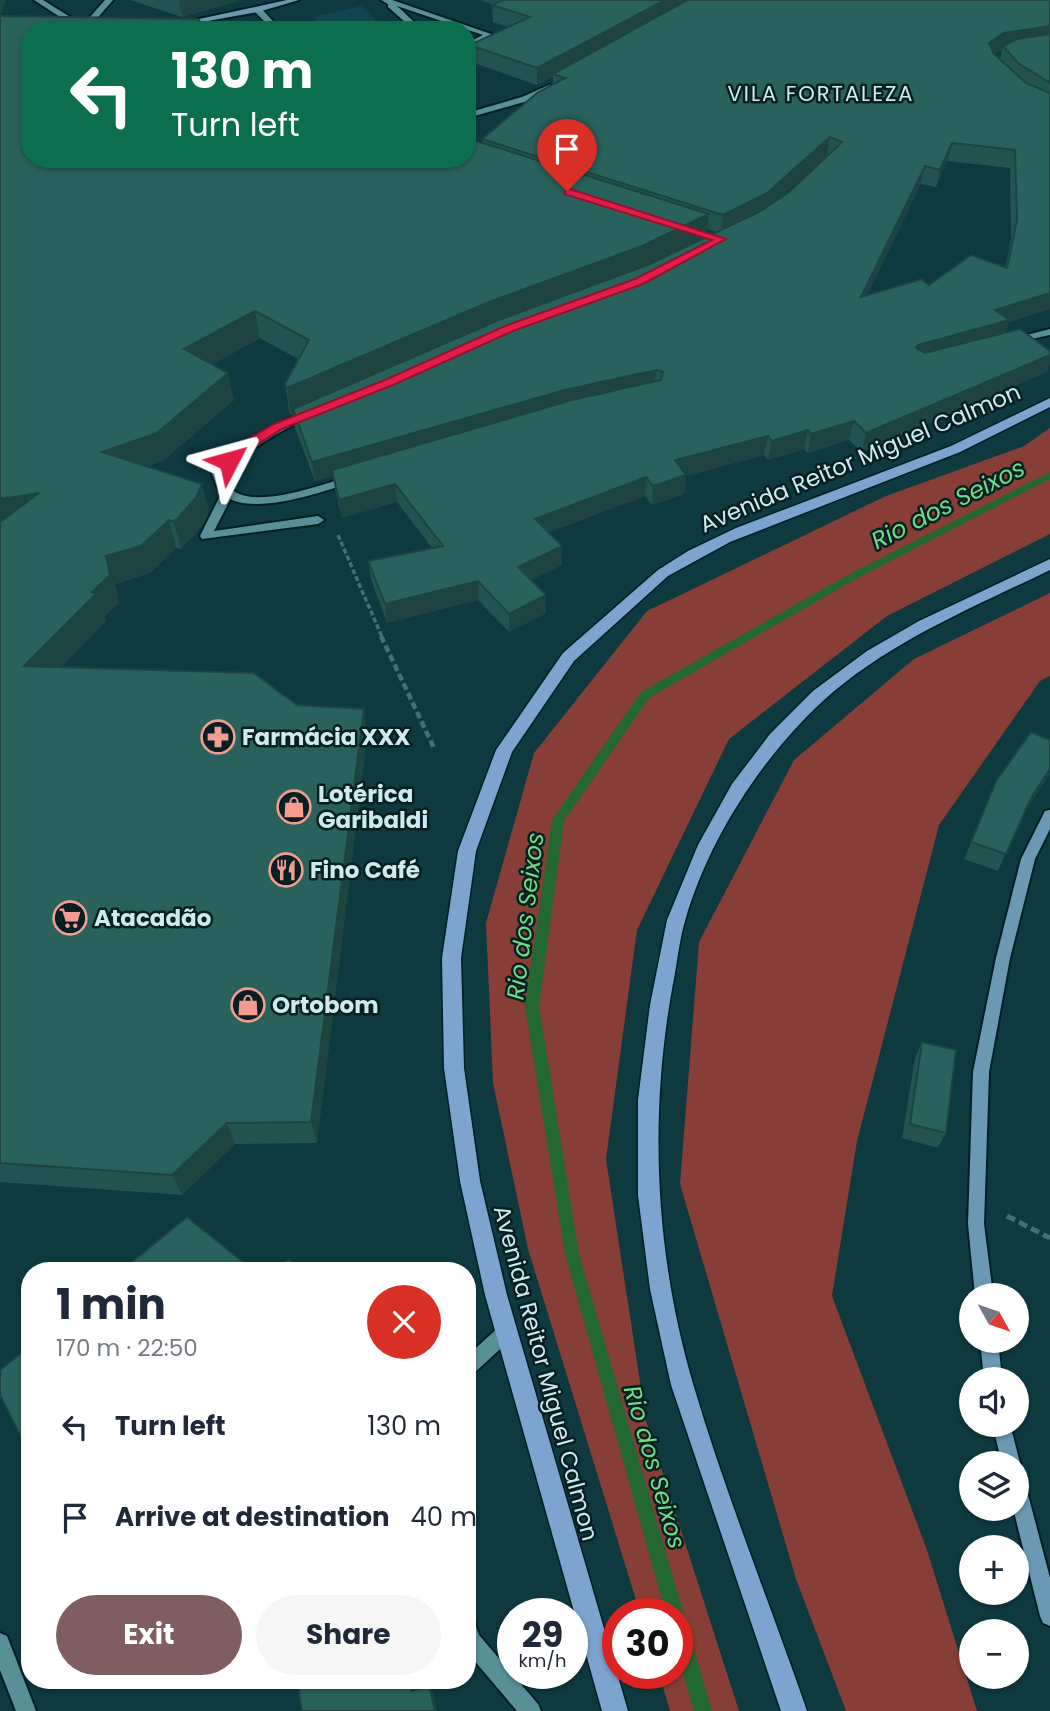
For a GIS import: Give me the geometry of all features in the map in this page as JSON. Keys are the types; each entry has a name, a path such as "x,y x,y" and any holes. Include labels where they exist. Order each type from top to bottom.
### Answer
{"main road":[{"path":"194,21 258,10 295,0"},
{"name":"Avenida Reitor Miguel Calmon","path":"615,1711 505,1333 468,1178 456,1098 449,954 458,887 482,801 516,730 556,669 585,637 667,570 716,542 990,434 1050,402"},
{"path":"1028,415 1050,412"},
{"path":"794,1711 682,1385 661,1289 648,1195 648,1100 659,1005 676,920 707,845 738,789 776,738 820,695 872,655 924,625 1050,564"},
{"path":"983,1283 976,1224 981,1072 1003,958 1028,859 1050,814"},
{"path":"1026,1521 1050,1616"}],"street":[{"path":"38,0 71,21"},
{"path":"91,21 109,0"},
{"path":"385,0 409,21"},
{"path":"385,0 448,21"},
{"path":"258,10 268,21"},
{"path":"476,30 490,35 476,42"},
{"path":"476,113 525,99 559,83"},
{"path":"995,345 1050,332"},
{"path":"327,407 278,426 247,445 218,474 219,483 227,494 243,500 261,501 359,477"},
{"path":"227,494 206,536 318,520"},
{"path":"476,1360 505,1333"},
{"path":"0,1643 26,1711"},
{"path":"476,1647 531,1711"}],"path":[{"path":"319,488 371,615 434,748"},
{"path":"977,1202 1050,1238"}],"shaded area":[{"path":"361,6 377,21 317,21 313,17"},
{"path":"1050,428 1050,534 887,616 729,739 637,930 606,1159 646,1421 739,1711 670,1711 664,1689 693,1689 693,1598 635,1598 528,1249 493,1083 486,923 534,753 647,611 886,496 1024,446"},
{"path":"1050,593 1050,676 1040,681 939,825 857,1141 832,1296 927,1550 959,1653 959,1689 970,1689 977,1711 846,1711 796,1579 680,1184 699,942 794,760 914,659"}],"building":[{"path":"503,0 665,0 537,68 476,47 476,42 530,17 492,5"},
{"path":"687,0 1050,0 1050,26 1004,33 989,43 994,54 1026,83 1050,93 1050,293 995,310 1009,320 918,345 916,348 925,353 1020,329 1050,351 1050,355 866,433 854,421 811,434 808,430 772,441 768,436 675,460 686,475 653,486 646,477 535,519 562,546 518,567 546,595 509,614 478,581 385,604 368,561 443,546 395,484 339,500 332,470 572,400 661,380 663,372 656,370 565,390 312,462 293,409 499,320 650,264 759,212 789,192 842,142 830,137 767,193 723,215 482,139 537,93 565,78 553,74","holes":["952,143 1015,150 1017,220 1007,268 971,255 929,285 922,279 861,297 925,166 940,170"]},
{"path":"0,16 199,21 21,21 21,168 476,168 476,141 709,214 642,246 489,302 287,388 285,384 309,340 255,311 184,349 228,373 157,433 102,452 202,484 196,498 174,522 169,520 141,546 106,556 110,575 92,592 96,594 24,666 254,673 297,705 364,709 311,1122 227,1123 172,1175 0,1163 0,522 39,493 0,499"},
{"path":"1050,34 1050,83 1018,63 1003,46 1017,39"},
{"path":"1031,732 1050,740 1050,769 1031,798 1006,854 971,842 996,781"},
{"path":"922,1042 956,1050 946,1133 910,1124"},
{"path":"187,1217 243,1262 132,1262"},
{"path":"21,1353 21,1437 0,1395 0,1370"},
{"path":"298,1689 430,1689 435,1711 302,1711"}],"waterway":[{"name":"Rio dos Seixos","path":"670,1598 572,1254 532,1006 558,820 645,695 850,578 1050,475"},
{"name":"Rio dos Seixos","path":"693,1677 703,1711"}],"place":[{"name":"Farmácia XXX","path":"218,737"},
{"name":"Lotérica Garibaldi","path":"294,807"},
{"name":"Fino Café","path":"286,870"},
{"name":"Atacadão","path":"70,918"},
{"name":"Ortobom","path":"248,1005"}],"district":[{"name":"VILA FORTALEZA","path":"821,93"}],"route":[{"path":"229,461 247,445 278,426 389,382 458,349 639,282 721,239 567,191"}]}
